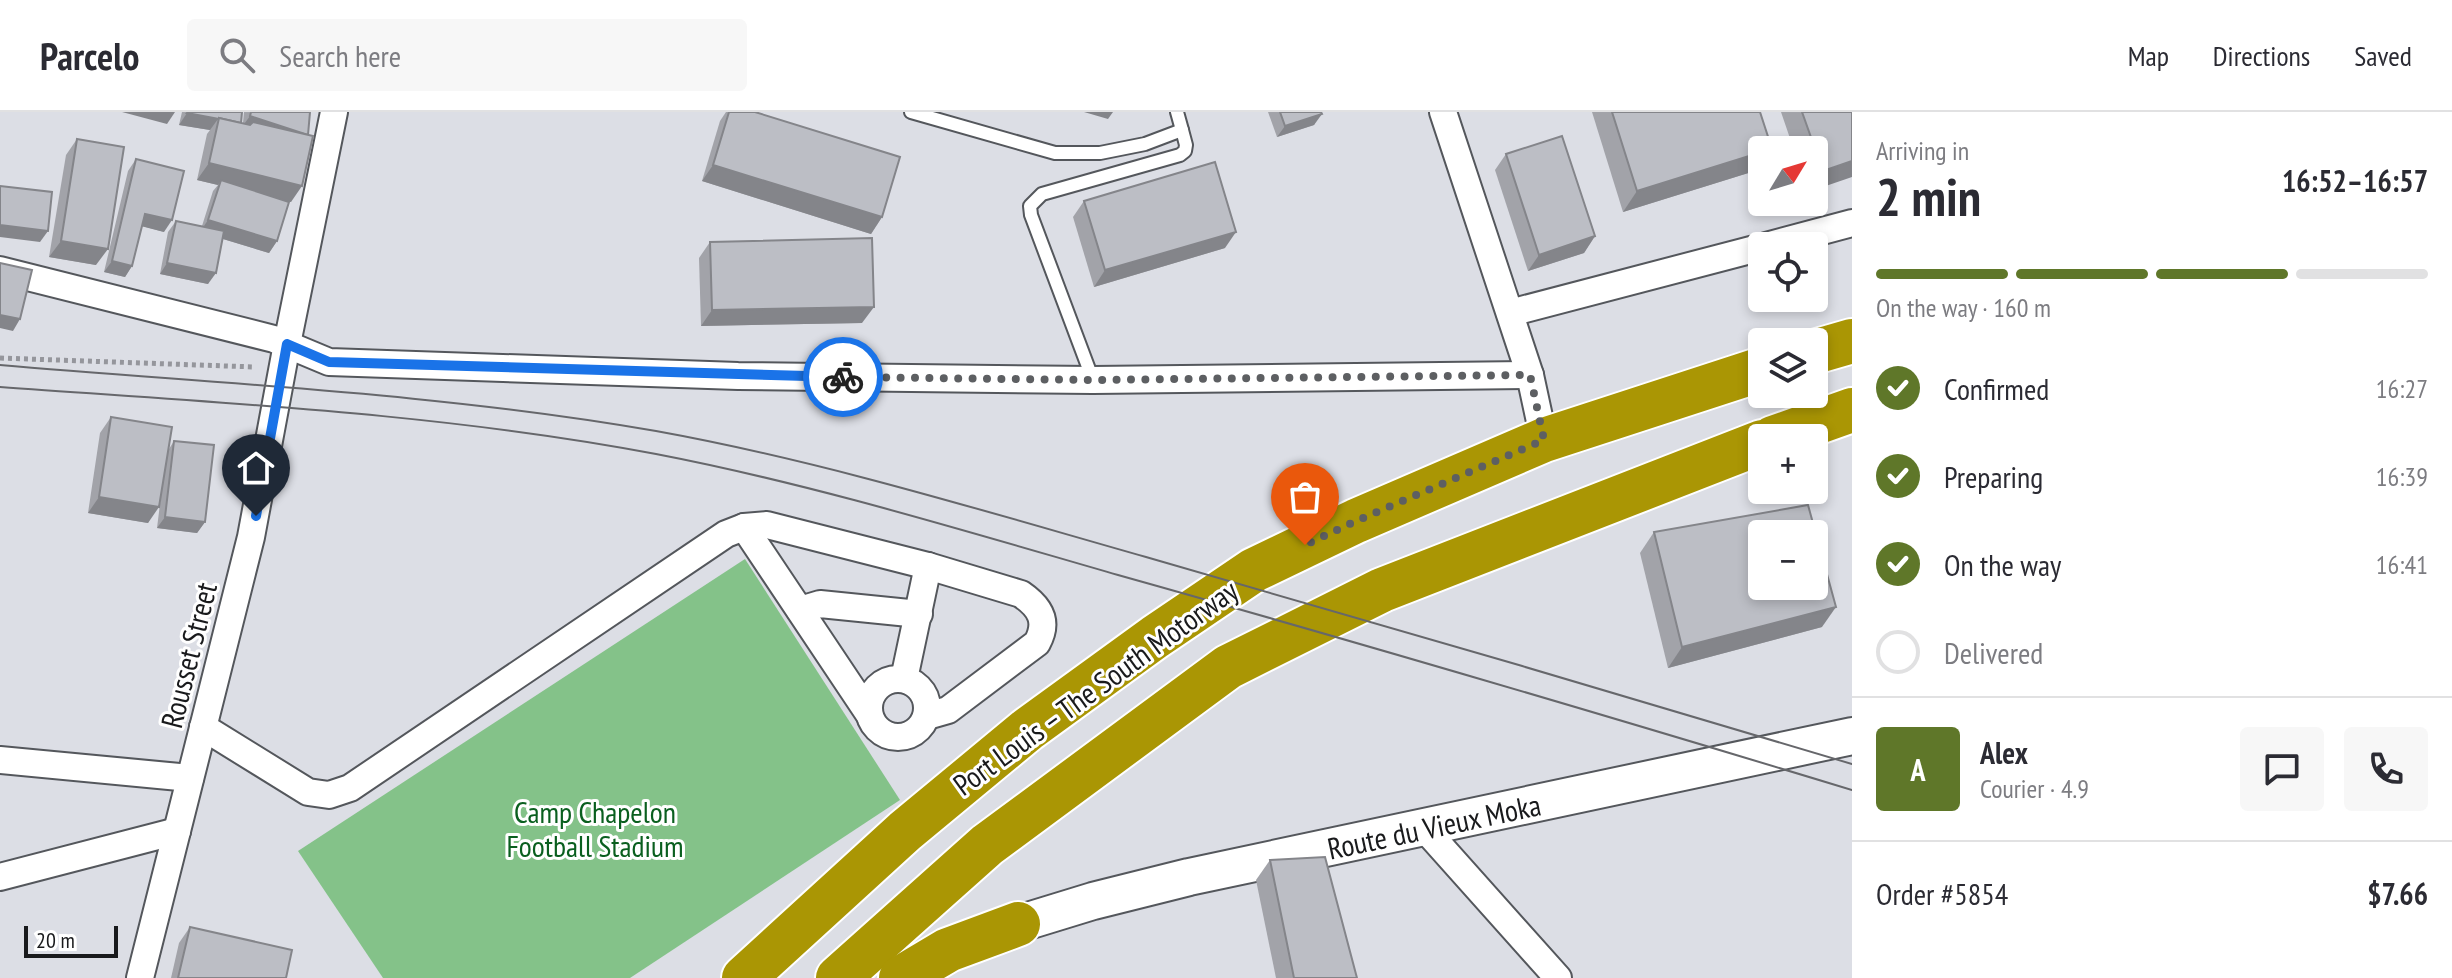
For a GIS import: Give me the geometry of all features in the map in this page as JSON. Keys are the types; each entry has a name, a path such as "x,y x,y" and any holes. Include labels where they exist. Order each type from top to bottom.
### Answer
{"highway":[{"path":"1828,348 1852,341"},
{"name":"Port Louis – The South Motorway","path":"744,978 905,831 1027,730 1254,570 1356,521 1544,440 1748,374"},
{"path":"1812,424 1852,410"},
{"name":"Port Louis – The South Motorway","path":"838,978 987,845 1228,667 1382,590 1748,447"},
{"path":"901,978 948,950 1018,924"}],"main road":[{"name":"Route du Vieux Moka","path":"1018,924 1189,877 1852,736"}],"street":[{"name":"Rousset Street","path":"140,978 251,537 334,112"},
{"path":"1443,112 1530,375 1544,440"},
{"path":"1818,232 1852,223"},
{"path":"1510,313 1748,250"},
{"path":"0,270 259,335 329,362 738,376 1093,380 1530,375"},
{"path":"203,727 308,792 329,795 350,788 726,534 744,527 767,525 928,566 1021,594 1033,602 1044,622 1037,643 948,710 927,716"},
{"path":"744,527 879,731 897,738 916,732 927,716 926,697 913,682 894,678 877,687 868,704 869,714"},
{"path":"904,679 928,566"},
{"path":"800,610 820,604 919,614"},
{"path":"0,760 190,778"},
{"path":"1424,828 1558,978"},
{"path":"0,877 177,831"},
{"path":"943,978 1018,924"}],"lane":[{"path":"911,112 1055,153 1100,153 1145,144 1182,130"},
{"path":"1093,380 1030,206 1042,194 1180,155 1186,145 1177,112"}],"path":[{"path":"0,358 257,367"}],"green space":[{"name":"Camp Chapelon Football Stadium","path":"745,559 900,800 630,978 383,978 298,851"}],"building":[{"path":"242,112 241,123 187,113"},
{"path":"251,112 310,112 308,135 250,116"},
{"path":"729,112 755,112 900,157 882,217 713,165"},
{"path":"1280,112 1321,112 1322,114 1285,126"},
{"path":"1612,112 1760,112 1768,136 1748,136 1748,156 1637,191"},
{"path":"1802,112 1852,112 1852,161 1828,169 1828,136 1811,136"},
{"path":"219,118 250,125 253,122 313,136 302,186 209,163"},
{"path":"1562,136 1595,236 1539,255 1506,154"},
{"path":"77,139 124,147 108,249 61,241"},
{"path":"136,159 184,171 172,220 145,214 132,266 112,261"},
{"path":"1215,162 1236,232 1105,270 1084,201"},
{"path":"221,180 289,202 277,241 208,220"},
{"path":"0,186 52,192 48,231 0,225"},
{"path":"176,221 224,231 216,273 167,263"},
{"path":"872,238 874,307 712,310 710,242"},
{"path":"0,263 32,270 20,319 0,315"},
{"path":"111,417 172,427 159,507 99,497"},
{"path":"174,441 214,445 205,522 165,517"},
{"path":"1808,505 1812,520 1748,520 1748,600 1828,600 1828,578 1836,607 1682,647 1654,532"},
{"path":"1325,857 1357,978 1294,978 1270,860"},
{"path":"190,927 292,950 286,978 178,978"}],"tram line":[{"path":"0,365 411,398 574,418 718,443 964,505 1852,764"},
{"path":"0,387 247,404 493,428 714,466 946,525 1852,790"}],"way so far":[{"path":"843,377 1093,380 1530,375 1544,440 1305,545"}],"route":[{"path":"256,516 287,344 329,362 843,377"}]}
